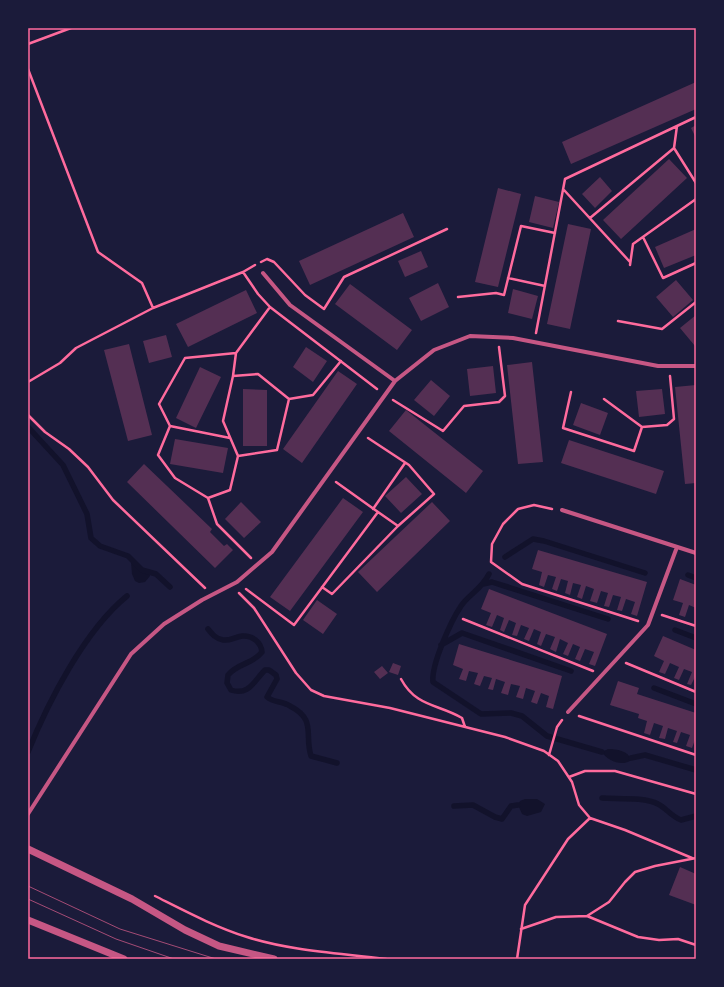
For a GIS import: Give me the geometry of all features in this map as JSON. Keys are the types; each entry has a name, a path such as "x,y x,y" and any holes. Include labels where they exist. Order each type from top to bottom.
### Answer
{"street":[{"path":"262,273 290,305 395,381"},
{"path":"28,814 131,654 164,624 213,594 237,582 272,552 395,381 434,350 470,336 497,337 513,338 658,366 696,366"},
{"path":"562,510 696,554"},
{"path":"568,712 648,625 677,547"},
{"path":"28,849 132,899 185,930 219,946 274,959"},
{"path":"28,920 124,959"}],"path":[{"path":"28,44 71,28"},
{"path":"28,69 98,252 142,283 152,308"},
{"path":"534,342 566,178 696,117"},
{"path":"677,126 674,148 696,183"},
{"path":"590,218 674,148"},
{"path":"563,189 630,263 633,244 696,199"},
{"path":"458,297 496,293 504,295 521,226 555,233"},
{"path":"28,382 60,363 76,348 152,308 243,272 267,259 274,262 304,295 324,309 344,277 447,229"},
{"path":"643,237 663,278 696,263"},
{"path":"243,272 258,294 270,307 385,395 443,431 464,406 499,402 505,396 497,337"},
{"path":"508,278 545,286"},
{"path":"618,321 662,329 696,302"},
{"path":"208,498 230,490 238,456 223,421 233,376 236,353 270,307"},
{"path":"236,353 185,358 159,404 170,426 158,455 175,478 208,498 217,524 258,565"},
{"path":"233,376 258,374 289,399 313,395 341,361"},
{"path":"604,399 642,427 667,425 674,419 669,366"},
{"path":"258,374 260,369"},
{"path":"570,392 563,428 634,451 642,427"},
{"path":"238,456 277,450 289,399"},
{"path":"28,415 45,432 69,449 88,467 113,500 213,594"},
{"path":"170,426 230,438"},
{"path":"322,587 332,594 398,526 434,494 405,463 359,432"},
{"path":"373,509 405,463"},
{"path":"327,476 398,526"},
{"path":"562,510 534,505 518,510 503,524 492,544 491,562 522,584 648,625"},
{"path":"237,582 294,625 378,512"},
{"path":"231,586 254,608 296,673 311,690 324,696 390,708 505,737 544,751 558,761 569,777 572,782 579,806 590,818 625,830 692,858"},
{"path":"653,612 696,626"},
{"path":"463,619 603,675"},
{"path":"618,659 696,692"},
{"path":"401,679 410,693 420,700 462,718 465,727"},
{"path":"568,712 696,755"},
{"path":"549,755 553,747 557,727"},
{"path":"569,777 584,771 615,771 696,794"},
{"path":"517,959 524,905 568,839 590,818"},
{"path":"587,916 609,902 635,872 655,866 696,858"},
{"path":"148,893 218,927 247,937 303,949 386,959"},
{"path":"521,929 556,918 587,916 638,937 659,940 678,939 696,945"}],"shaded area":[{"path":"134,561 148,572 150,576 145,582 139,583 135,581 132,574 131,562"},
{"path":"608,749 619,750 628,754 631,760 624,763 615,762 602,752"},
{"path":"525,799 537,799 545,804 541,812 527,816 522,814 518,805 520,801"}],"building":[{"path":"696,82 696,109 571,164 562,142"},
{"path":"696,125 696,138 691,128"},
{"path":"669,159 687,178 621,239 603,220"},
{"path":"600,177 612,191 595,208 582,194"},
{"path":"498,188 521,194 498,287 475,282"},
{"path":"535,196 559,202 553,228 529,222"},
{"path":"403,213 414,237 310,285 299,261"},
{"path":"568,224 591,229 570,329 547,324"},
{"path":"696,229 696,255 664,268 655,247"},
{"path":"421,251 428,267 405,277 398,261"},
{"path":"676,280 693,300 673,317 656,297"},
{"path":"438,283 449,307 421,321 409,298"},
{"path":"350,284 412,330 397,350 335,304"},
{"path":"513,289 538,296 532,319 508,313"},
{"path":"246,290 257,313 188,347 176,324"},
{"path":"696,315 696,345 695,346 680,328"},
{"path":"166,335 172,357 149,363 143,341"},
{"path":"129,344 152,435 128,441 104,350"},
{"path":"306,347 327,361 313,382 293,367"},
{"path":"532,362 543,462 518,464 507,365"},
{"path":"493,366 496,393 470,396 467,369"},
{"path":"200,367 221,377 196,428 176,418"},
{"path":"338,371 357,384 302,463 283,449"},
{"path":"431,380 450,396 434,416 414,400"},
{"path":"696,385 696,483 685,484 675,387"},
{"path":"243,389 267,390 267,446 243,446"},
{"path":"662,389 665,414 639,417 636,391"},
{"path":"581,403 608,413 600,435 573,425"},
{"path":"406,410 483,471 466,493 389,431"},
{"path":"175,439 228,448 223,473 170,464"},
{"path":"569,440 664,471 656,494 561,463"},
{"path":"144,464 212,529 210,532 224,546 227,544 233,550 215,568 127,482"},
{"path":"406,477 422,494 401,513 385,496"},
{"path":"343,498 363,512 290,611 270,597"},
{"path":"241,502 261,522 244,538 225,519"},
{"path":"432,502 450,521 377,592 358,572"},
{"path":"538,550 647,582 637,616 631,614 635,602 626,599 622,611 617,610 621,597 613,595 609,607 604,606 608,593 601,591 597,603 590,601 594,589 586,586 582,599 577,597 581,585 573,583 570,595 565,593 568,581 561,579 557,591 552,589 556,577 548,575 544,587 539,585 542,572 532,569"},
{"path":"680,579 696,585 696,608 689,605 685,617 679,615 683,603 673,600"},
{"path":"489,589 607,634 595,666 589,664 594,652 585,649 580,661 575,659 580,647 573,644 568,656 563,654 568,643 560,639 556,652 550,649 555,637 546,634 541,646 537,644 541,632 534,629 529,641 524,639 529,628 521,625 517,636 512,635 516,623 509,620 504,632 500,630 504,618 497,615 492,627 486,625 491,613 481,609"},
{"path":"317,600 337,614 323,634 303,620"},
{"path":"663,636 696,650 696,675 691,685 687,684 692,672 684,669 679,680 674,678 679,667 670,663 665,674 659,672 664,661 654,656"},
{"path":"459,644 562,676 553,709 546,707 549,696 541,693 537,704 531,702 535,691 526,688 523,699 516,697 520,686 511,684 508,695 501,693 505,682 496,679 493,690 488,689 492,678 484,676 480,686 474,684 478,673 469,671 466,681 459,679 463,669 453,665"},
{"path":"393,663 401,666 398,675 389,672"},
{"path":"382,666 388,673 380,679 374,672"},
{"path":"618,681 639,688 637,694 696,713 696,737 692,748 686,746 690,735 681,732 677,743 673,742 677,731 668,728 665,739 659,738 663,726 654,723 650,735 644,733 647,721 638,718 639,714 610,705"},
{"path":"680,867 696,874 696,905 669,895"}],"waterway":[{"path":"28,427 63,465 87,514 91,538 100,546 128,556 142,570 156,574 170,587"},
{"path":"505,557 533,539 544,541 645,573"},
{"path":"489,574 482,584 464,602 452,622 438,654 433,674 433,682 481,714 511,713 522,716 547,736 602,752"},
{"path":"688,575 696,578"},
{"path":"483,584 492,582 608,619"},
{"path":"28,752 46,711 82,647 112,610 127,596"},
{"path":"208,629 218,639 228,640 239,636 246,636 258,642 262,652 254,659 236,668 228,675 227,683 231,690 242,691 247,689 265,670 269,670 276,675 277,679 267,697 287,704 304,717 307,722 311,756 337,763"},
{"path":"675,630 696,638"},
{"path":"441,645 462,633 571,671"},
{"path":"654,688 696,704"},
{"path":"631,758 645,755 696,770"},
{"path":"602,798 646,800 661,806 681,820 696,816"},
{"path":"454,806 473,805 495,817 502,819 511,806 518,805"}],"tram line":[{"path":"28,886 120,929 216,959"},
{"path":"28,899 116,939 174,959"}]}
